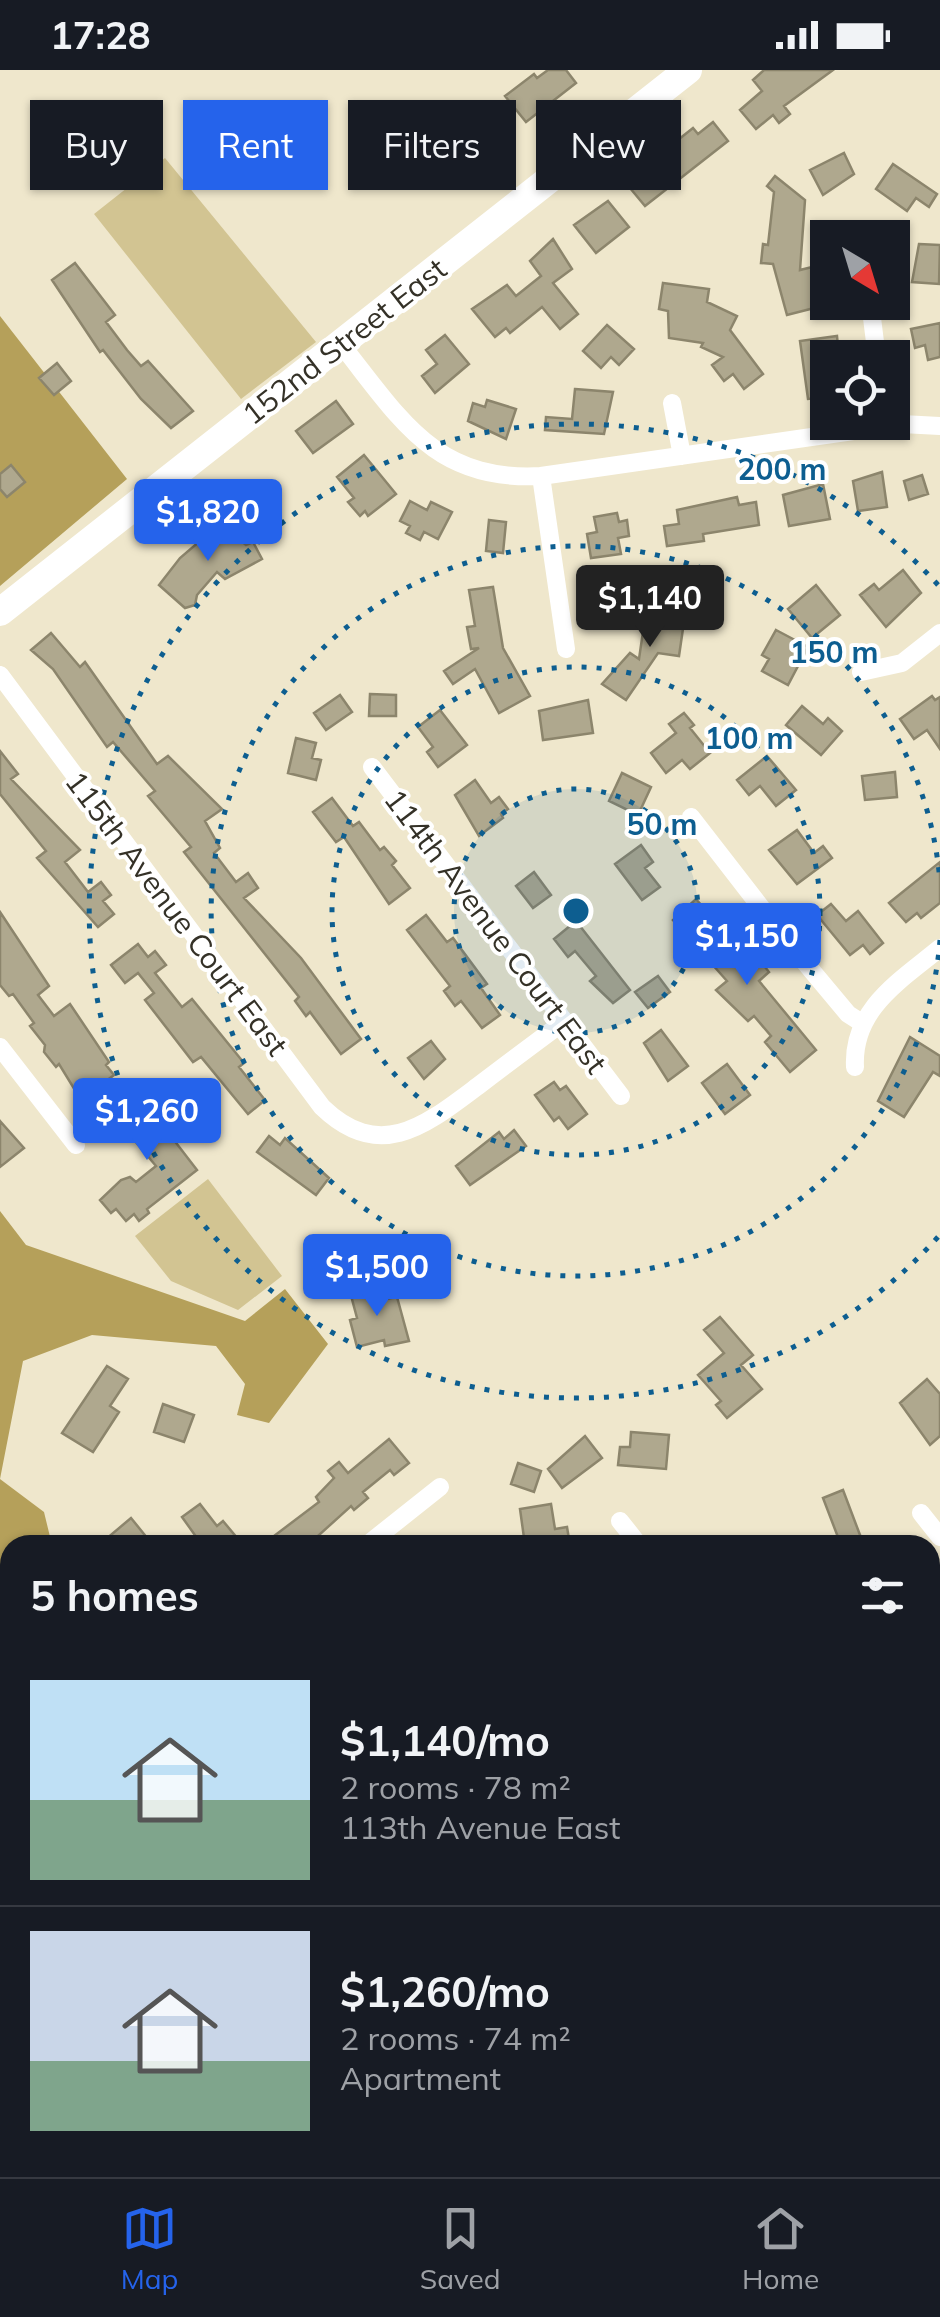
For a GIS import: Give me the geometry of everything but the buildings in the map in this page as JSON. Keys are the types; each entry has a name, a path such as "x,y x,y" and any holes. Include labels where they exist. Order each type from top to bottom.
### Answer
{"main road":[{"name":"152nd Street East","path":"0,612 688,70"}],"street":[{"path":"340,343 414,434 448,461 493,476 541,476 810,436"},
{"path":"672,402 682,456"},
{"path":"910,425 940,426"},
{"path":"541,476 566,650"},
{"path":"861,672 902,663 940,633"},
{"name":"115th Avenue Court East","path":"0,675 322,1107 344,1124 368,1134 404,1133 430,1122 565,1021"},
{"name":"114th Avenue Court East","path":"372,767 621,1096"},
{"path":"690,816 799,956 848,1014 862,1022"},
{"path":"855,1067 862,1022 883,995 940,948"},
{"path":"0,1047 76,1145"},
{"path":"380,1535 440,1487"},
{"path":"921,1513 938,1535"},
{"path":"620,1521 631,1535"}],"shaded area":[{"path":"163,160 183,180 183,190 191,190 316,342 241,399 94,214 124,190 163,190"},
{"path":"0,316 127,479 0,586"},
{"path":"208,1179 282,1276 238,1310 171,1281 135,1236"},
{"path":"0,1211 26,1245 245,1321 285,1289 328,1344 269,1423 237,1415 245,1384 216,1346 92,1335 23,1361 0,1479"},
{"path":"0,1479 44,1512 50,1535 0,1535"}]}
